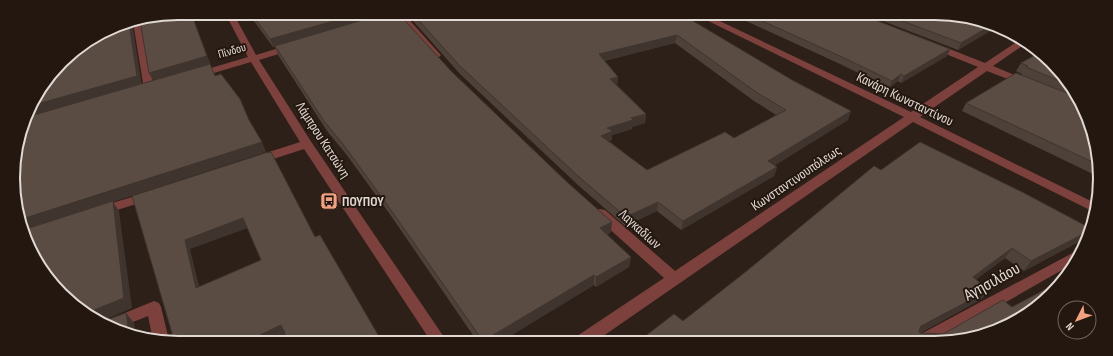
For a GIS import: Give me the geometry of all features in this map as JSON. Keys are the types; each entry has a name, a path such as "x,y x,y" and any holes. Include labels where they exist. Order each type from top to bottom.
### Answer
{"street":[{"name":"Λάμπρου Κατσώνη","path":"233,20 253,58 307,144 435,336"},
{"path":"404,20 446,66"},
{"name":"Κανάρη Κωνσταντίνου","path":"710,20 912,117 1091,206"},
{"path":"138,25 149,89"},
{"path":"923,41 1036,87"},
{"name":"Πίνδου","path":"186,78 301,44"},
{"name":"Κωνσταντινουπόλεως","path":"590,336 1019,44"},
{"path":"248,163 307,144"},
{"path":"92,214 159,192"},
{"name":"Λαγκαδίων","path":"591,205 674,279"},
{"name":"Αγησιλάου","path":"933,336 1070,259"},
{"path":"115,323 154,307 160,335"}],"building":[{"path":"168,20 194,20 207,56 149,73 141,24"},
{"path":"256,20 337,20 270,39"},
{"path":"363,20 404,20 451,71 568,183 612,222 600,228 631,257 596,277 594,275 491,336 479,336 386,203 343,144 324,121 275,46"},
{"path":"418,20 691,20 792,80 851,111 768,161 777,167 683,221 658,202 626,217 578,176 459,65","holes":["677,35 756,92 786,110 734,138 725,132 647,170 601,136 613,131 607,128 633,120 631,118 646,114 610,79 618,77 599,54"]},
{"path":"760,20 875,20 950,49 904,76 901,74 892,81"},
{"path":"900,20 956,21 986,28 961,43"},
{"path":"130,27 137,76 38,104 59,74 74,59 99,41"},
{"path":"1034,56 1047,66 1059,81 1026,67 1028,66 1021,63"},
{"path":"210,64 215,76 221,74 240,99 249,120 262,142 25,218 21,199 20,168 25,137 33,115"},
{"path":"1016,73 1068,94 1077,108 1085,127 1092,162 966,103"},
{"path":"920,142 1024,193 1086,226 1083,234 1031,261 1012,248 973,277 989,290 921,326 919,331 920,333 943,334 1003,300 1012,307 1049,287 1039,297 1014,315 976,331 945,336 645,336 674,314 683,321 748,270 874,166 881,170"},
{"path":"271,152 315,237 320,235 379,336 286,336 281,325 258,336 173,336 132,196","holes":["243,218 261,260 196,288 185,240"]},
{"path":"113,201 124,298 93,311 90,309 74,297 59,282 41,257 28,228"},
{"path":"126,313 128,328 97,314 109,319"}],"place":[{"name":"ΠΟΥΠΟΥ","path":"329,201"}]}
